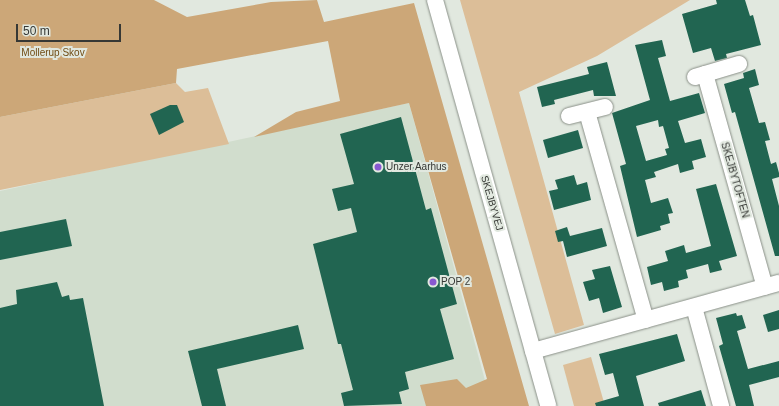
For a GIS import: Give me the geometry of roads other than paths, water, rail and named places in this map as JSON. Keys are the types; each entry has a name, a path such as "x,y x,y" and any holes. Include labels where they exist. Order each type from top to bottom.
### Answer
{"street":[{"name":"SKEJBYVEJ","path":"435,0 548,406"},
{"name":"SKEJBYTOFTEN","path":"533,351 772,285 700,76 739,64"},
{"path":"570,116 605,107"},
{"path":"587,112 646,320"},
{"path":"694,307 721,406"}],"place":[{"name":"Unzer Aarhus","path":"378,167"},
{"name":"POP 2","path":"433,282"}],"park label":[{"name":"Mollerup Skov","path":"53,53"}]}
